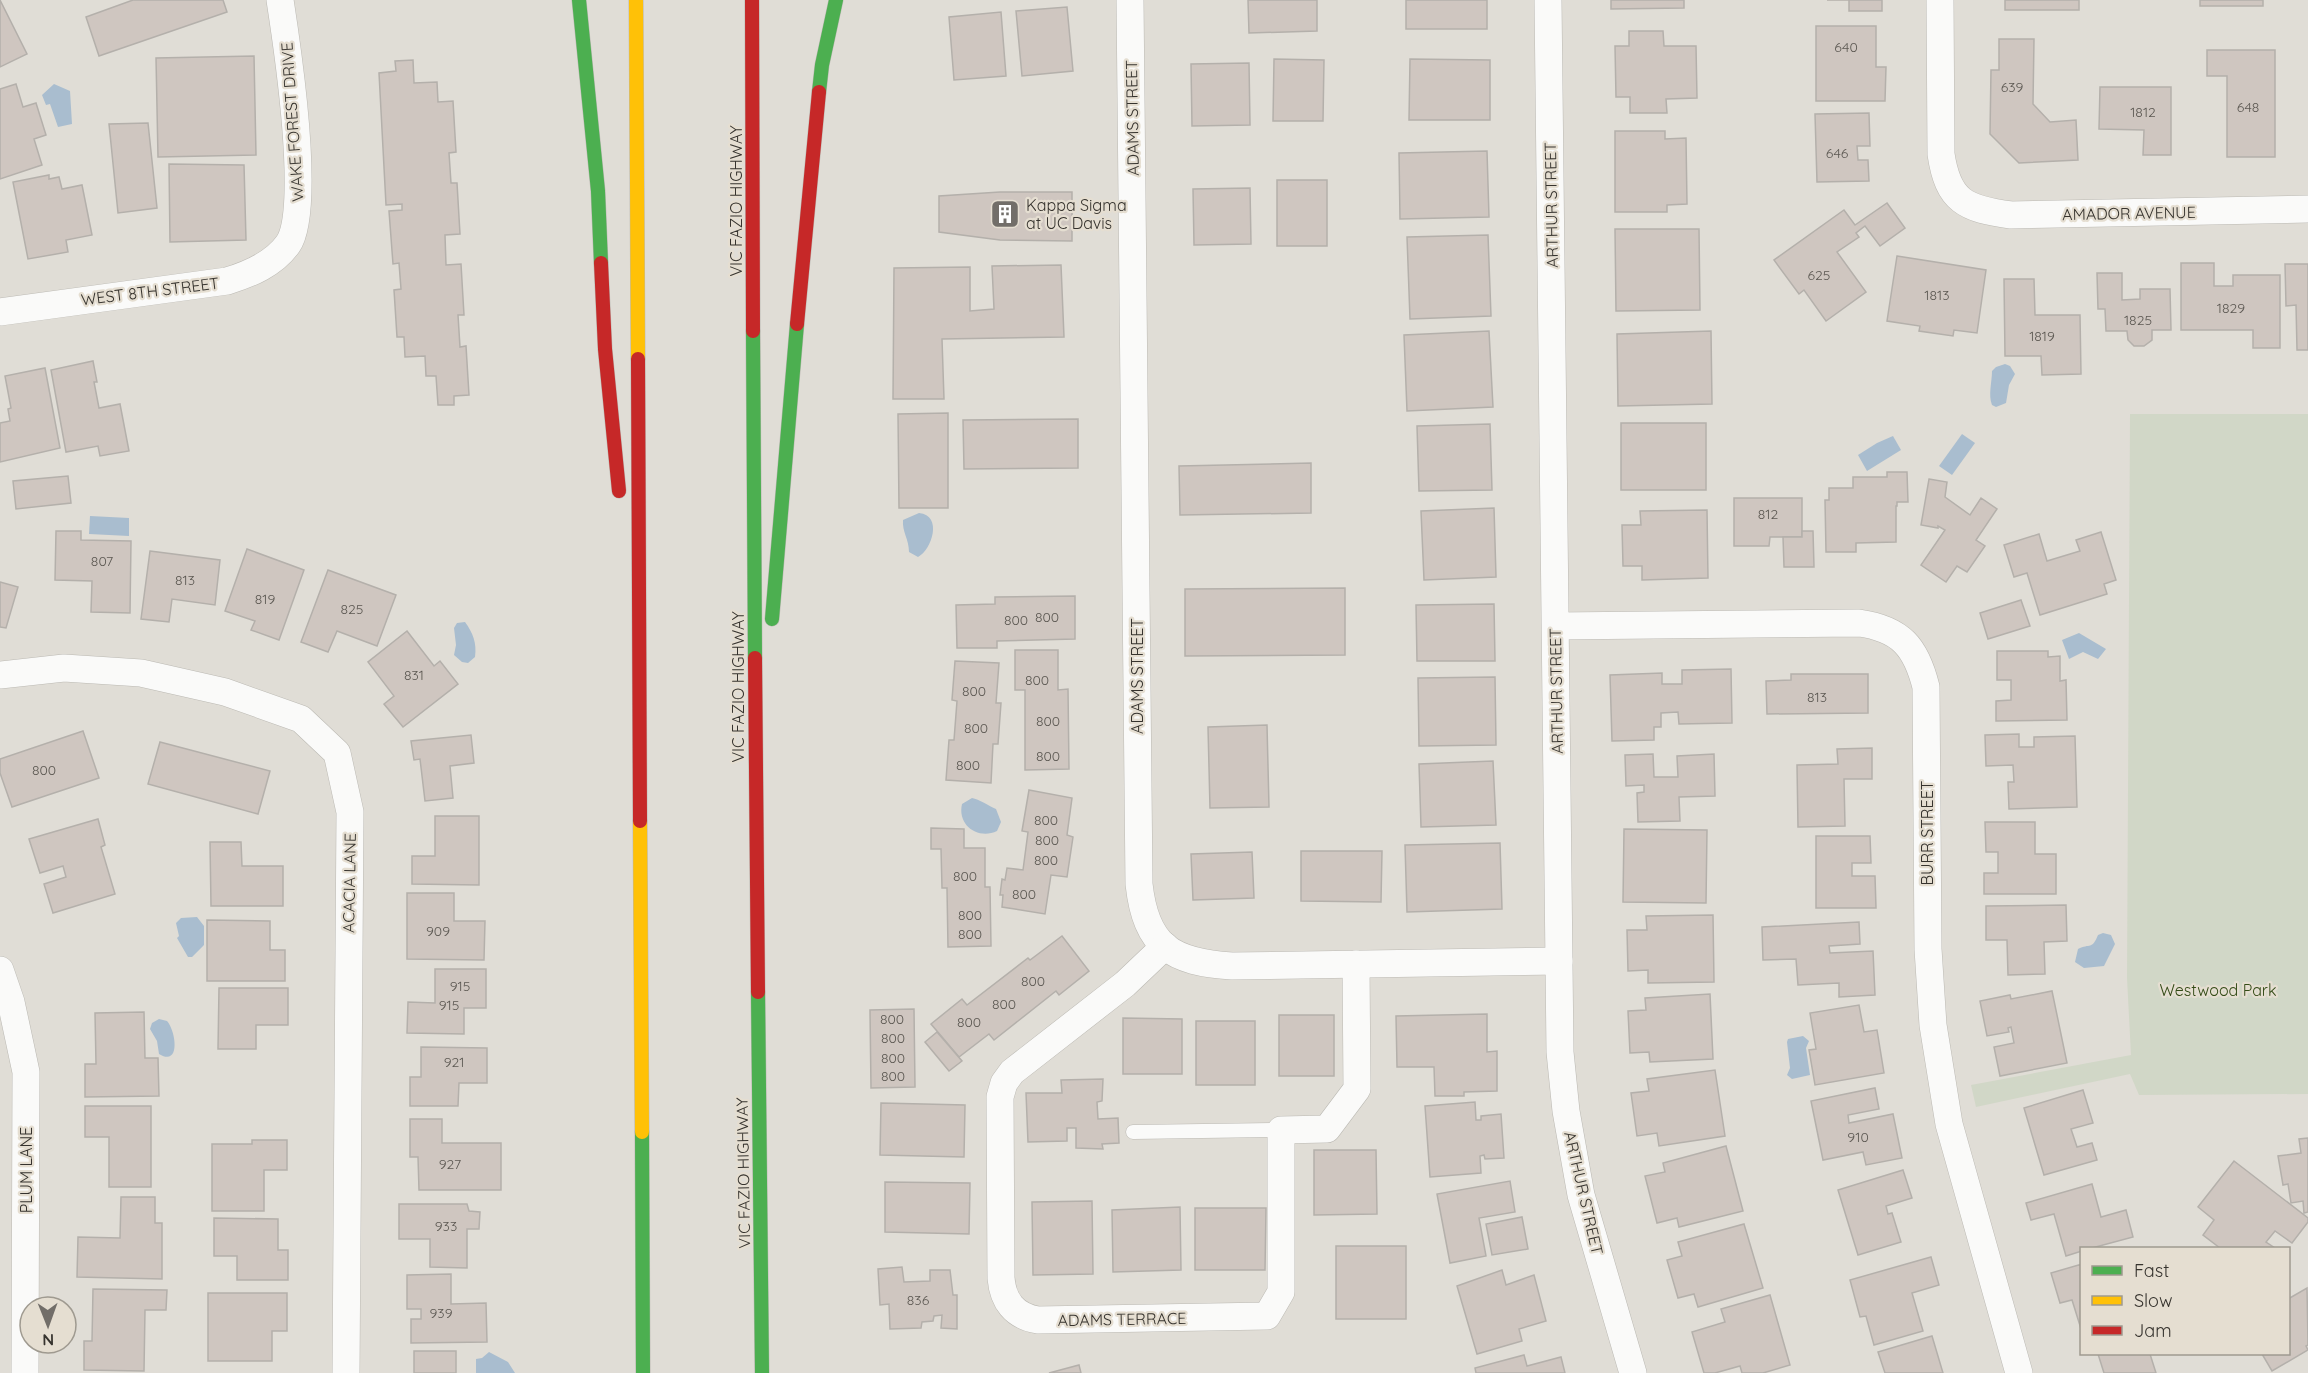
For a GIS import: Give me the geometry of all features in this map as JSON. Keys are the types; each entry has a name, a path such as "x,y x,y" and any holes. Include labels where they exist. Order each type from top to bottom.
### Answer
{"highway":[{"path":"579,0 598,190 605,349 621,511"},
{"path":"636,0 643,1373"},
{"name":"VIC FAZIO HIGHWAY","path":"752,0 755,761 762,1373"},
{"path":"755,761 777,584 814,129 822,65 836,0"},
{"path":"625,545 639,696"}],"street":[{"name":"WAKE FOREST DRIVE","path":"280,0 288,46 300,187 296,226 289,243"},
{"name":"ADAMS STREET","path":"1130,0 1139,884 1146,920 1153,934 1182,958 1211,964 1559,961"},
{"name":"ARTHUR STREET","path":"1548,0 1560,1052 1572,1153 1581,1195 1633,1373"},
{"name":"AMADOR AVENUE","path":"1940,0 1941,154 1945,176 1956,196 1980,211 2010,215 2308,209"},
{"name":"WEST 8TH STREET","path":"0,312 227,281 252,274 274,258 289,243"},
{"name":"BURR STREET","path":"1556,626 1859,623 1894,632 1921,667 1926,687 1928,949 1933,1024 1949,1124 2019,1373"},
{"name":"ACACIA LANE","path":"0,675 63,668 152,675 225,692 301,719 337,753 350,812 346,1373"},
{"name":"ADAMS TERRACE","path":"1165,946 1125,984 1011,1072 1004,1083 1000,1096 1001,1278 1006,1301 1013,1310 1025,1318 1038,1320 1267,1316 1281,1292 1281,1130"},
{"path":"1281,1130 1327,1129 1357,1089 1356,964"},
{"name":"PLUM LANE","path":"0,970 11,1002 26,1072 25,1373"}],"lane":[{"path":"1133,1132 1281,1130"}],"green space":[{"name":"Westwood Park","path":"2130,414 2308,414 2308,1094 2139,1095 2130,1074 1976,1107 1971,1085 2131,1055 2127,978"}],"water":[{"path":"54,84 70,91 72,124 58,127 50,104 46,105 42,95"},
{"path":"2005,364 2010,366 2015,374 2009,385 2006,403 1996,407 1992,405 1990,397 1992,371"},
{"path":"1962,434 1975,443 1952,475 1939,466"},
{"path":"1893,436 1901,450 1867,471 1858,455"},
{"path":"919,513 931,520 933,533 931,541 918,557 909,552 903,520"},
{"path":"90,516 129,518 129,536 89,534"},
{"path":"465,622 475,643 475,657 468,663 462,662 454,655 456,645 454,628 457,623"},
{"path":"2079,633 2106,649 2098,659 2083,652 2069,659 2062,640"},
{"path":"972,798 996,809 1001,822 997,831 983,834 966,825 961,812 962,804"},
{"path":"197,917 204,926 204,945 192,957 188,957 177,938 179,936 176,923 181,918"},
{"path":"2103,933 2111,935 2115,944 2104,966 2084,968 2075,962 2078,949 2092,944 2098,935"},
{"path":"159,1019 167,1021 173,1032 175,1046 171,1056 166,1057 159,1054 157,1041 150,1029 152,1023"},
{"path":"1803,1036 1809,1041 1806,1048 1810,1075 1792,1079 1787,1075 1790,1068 1787,1042 1788,1039"},
{"path":"489,1352 508,1362 515,1373 476,1373 476,1359 482,1358"}],"building":[{"path":"0,0 27,54 0,67"},
{"path":"133,0 223,0 227,12 99,56 86,17"},
{"path":"1248,0 1317,0 1317,31 1249,33"},
{"path":"1406,0 1487,0 1487,29 1406,29"},
{"path":"1611,0 1684,0 1684,8 1611,9"},
{"path":"1849,0 1882,0 1882,11 1849,11"},
{"path":"2005,0 2079,0 2079,10 2005,10"},
{"path":"2200,0 2263,0 2263,6 2200,6"},
{"path":"1067,7 1073,71 1022,76 1016,11"},
{"path":"1001,12 1006,76 954,80 949,17"},
{"path":"1816,26 1876,26 1876,67 1886,67 1885,101 1816,101"},
{"path":"1629,31 1663,31 1664,46 1696,46 1697,98 1666,99 1667,113 1630,113 1630,97 1616,97 1615,46 1629,46"},
{"path":"1999,39 2034,39 2033,104 2050,122 2076,120 2078,160 2019,163 1990,134 1991,70 1999,70"},
{"path":"2207,50 2275,50 2275,157 2227,157 2227,76 2207,76"},
{"path":"254,56 256,155 158,157 156,58"},
{"path":"1274,59 1324,60 1323,121 1273,121"},
{"path":"1410,59 1490,60 1490,120 1409,120"},
{"path":"413,60 414,83 437,82 438,102 453,101 456,152 449,153 451,183 457,183 460,234 445,235 446,265 461,264 464,315 458,315 460,347 466,346 469,395 454,396 454,405 438,405 436,376 426,376 425,356 405,357 404,337 397,337 394,290 401,289 399,263 393,264 389,211 402,210 402,204 386,205 379,73 396,71 395,61"},
{"path":"1249,63 1250,125 1192,126 1191,64"},
{"path":"16,84 23,107 36,103 46,135 34,139 42,165 0,179 0,89"},
{"path":"2100,87 2171,87 2171,155 2143,155 2144,130 2099,129"},
{"path":"1869,113 1870,146 1857,146 1858,160 1868,160 1869,181 1817,182 1815,114"},
{"path":"148,123 157,208 118,213 109,124"},
{"path":"1615,131 1665,131 1665,139 1686,138 1687,204 1667,205 1667,212 1615,212"},
{"path":"1487,151 1489,217 1400,219 1399,153"},
{"path":"169,164 244,165 246,240 170,242"},
{"path":"49,175 49,179 59,177 62,189 82,185 92,235 66,240 68,252 28,259 13,182"},
{"path":"1277,180 1327,180 1327,246 1277,246"},
{"path":"1250,188 1251,244 1194,245 1193,189"},
{"name":"Kappa Sigma at UC Davis","path":"1000,192 1072,192 1072,241 1000,240 939,232 939,196"},
{"path":"1887,203 1905,228 1880,246 1865,226 1856,233 1859,237 1837,252 1866,292 1826,321 1804,290 1799,294 1774,260 1844,210 1855,225"},
{"path":"1615,229 1699,229 1700,310 1616,311"},
{"path":"1488,235 1491,316 1410,319 1407,237"},
{"path":"1897,256 1986,270 1977,333 1954,330 1953,336 1919,331 1920,326 1887,321"},
{"path":"2181,263 2214,263 2214,286 2233,286 2233,275 2280,275 2280,348 2253,348 2253,330 2181,330"},
{"path":"2285,264 2308,264 2308,350 2297,350 2296,305 2286,306"},
{"path":"1061,265 1064,337 942,339 944,399 893,399 894,268 970,267 970,311 994,309 992,266"},
{"path":"2097,273 2122,273 2122,300 2140,299 2140,289 2170,289 2171,330 2152,330 2152,340 2144,346 2134,346 2128,340 2127,331 2106,331 2105,309 2098,309"},
{"path":"2004,279 2034,279 2035,315 2080,315 2081,374 2042,375 2041,356 2005,356"},
{"path":"1489,331 1493,407 1407,411 1404,335"},
{"path":"1711,331 1712,404 1618,406 1617,334"},
{"path":"93,361 99,408 120,404 129,451 100,456 98,446 66,452 51,370"},
{"path":"45,368 60,448 0,462 0,423 10,421 8,409 11,408 5,376"},
{"path":"948,413 948,508 899,508 898,414"},
{"path":"1078,419 1078,468 964,469 963,420"},
{"path":"1621,423 1706,423 1706,490 1621,490"},
{"path":"1490,424 1492,490 1419,491 1417,426"},
{"path":"1311,463 1311,513 1180,515 1179,466"},
{"path":"1887,472 1907,472 1908,502 1897,502 1896,542 1856,543 1856,552 1826,552 1825,500 1829,500 1829,488 1853,488 1853,477 1887,477"},
{"path":"68,476 71,503 16,509 13,481"},
{"path":"1929,479 1947,482 1945,497 1970,515 1981,498 1997,509 1976,540 1985,546 1967,572 1957,566 1946,582 1921,565 1945,530 1938,526 1938,528 1921,525"},
{"path":"1734,498 1802,498 1802,537 1770,537 1769,546 1734,546"},
{"path":"1494,508 1496,577 1424,580 1421,511"},
{"path":"1707,510 1708,578 1642,580 1642,566 1623,566 1622,525 1641,525 1640,511"},
{"path":"56,531 81,531 81,540 131,541 130,613 91,612 92,581 55,580"},
{"path":"1802,531 1813,531 1814,567 1784,567 1783,537 1802,537"},
{"path":"2101,532 2116,580 2104,584 2107,594 2040,615 2027,573 2014,577 2004,545 2039,534 2047,561 2080,551 2076,540"},
{"path":"247,549 304,570 279,640 251,630 255,621 225,611"},
{"path":"150,551 220,560 215,605 172,599 169,622 141,619"},
{"path":"328,570 396,595 377,646 337,631 328,652 301,642"},
{"path":"0,582 18,587 6,628 0,627"},
{"path":"1345,588 1345,655 1185,656 1185,589"},
{"path":"1075,596 1075,639 997,641 997,648 957,648 956,605 995,604 995,597"},
{"path":"2021,600 2030,626 1988,639 1980,613"},
{"path":"1494,604 1495,661 1417,661 1416,605"},
{"path":"407,631 434,666 440,661 458,684 403,727 384,704 394,696 368,662"},
{"path":"1015,650 1058,650 1058,690 1068,689 1069,769 1025,770 1025,690 1015,690"},
{"path":"1997,651 2048,651 2048,657 2060,656 2060,681 2066,680 2067,720 1996,721 1996,701 2011,700 2011,680 1997,680"},
{"path":"955,661 999,663 996,703 1001,703 998,744 993,744 991,783 946,780 949,740 954,740 957,701 952,700"},
{"path":"1731,669 1732,723 1679,724 1678,712 1661,713 1661,727 1654,727 1654,740 1612,741 1610,675 1662,673 1662,684 1682,684 1682,670"},
{"path":"1791,674 1868,674 1868,713 1767,714 1766,681 1791,680"},
{"path":"1495,677 1496,745 1419,746 1418,678"},
{"path":"1267,725 1269,807 1210,808 1208,727"},
{"path":"83,731 99,778 12,807 0,773 0,759"},
{"path":"2019,734 2019,747 2034,747 2034,737 2075,736 2077,807 2009,809 2008,782 2014,782 2013,765 1986,766 1985,735"},
{"path":"471,735 474,763 450,766 453,798 425,801 420,759 414,760 411,741"},
{"path":"160,742 270,771 258,814 148,784"},
{"path":"1872,748 1872,779 1844,779 1845,826 1798,827 1797,765 1838,764 1837,749"},
{"path":"1653,754 1654,777 1678,777 1677,756 1714,754 1715,796 1679,797 1680,821 1638,822 1637,793 1644,792 1644,785 1626,786 1625,755"},
{"path":"1493,761 1496,825 1421,827 1419,764"},
{"path":"1029,790 1072,798 1067,835 1073,837 1067,877 1051,875 1045,914 1002,907 1003,895 1000,895 1002,879 1005,880 1007,868 1023,870 1028,832 1022,831"},
{"path":"435,816 479,816 479,885 412,884 412,856 435,856"},
{"path":"98,819 105,845 101,847 115,894 53,913 44,884 66,877 63,866 40,873 29,839"},
{"path":"1985,822 2035,822 2035,854 2056,854 2056,894 1984,894 1984,873 1998,873 1998,852 1986,852"},
{"path":"931,828 964,829 964,848 985,848 985,887 990,887 991,946 948,947 947,888 942,888 941,849 931,849"},
{"path":"1624,829 1707,830 1706,903 1623,902"},
{"path":"1816,836 1870,836 1871,863 1852,863 1852,876 1875,876 1876,908 1816,908"},
{"path":"210,842 241,842 242,866 283,866 283,906 211,906"},
{"path":"1500,843 1502,909 1407,912 1405,845"},
{"path":"1301,851 1382,851 1381,902 1301,901"},
{"path":"1252,852 1254,898 1193,900 1191,854"},
{"path":"407,893 454,893 454,921 485,921 484,960 407,959"},
{"path":"2066,905 2067,941 2044,942 2045,974 2008,975 2007,940 1986,940 1986,906"},
{"path":"1713,915 1714,982 1648,983 1648,970 1628,971 1627,930 1647,930 1646,916"},
{"path":"207,920 270,921 270,950 285,950 285,981 207,981"},
{"path":"1859,922 1860,944 1829,946 1830,953 1873,951 1875,995 1839,997 1839,983 1798,985 1796,959 1763,960 1762,927"},
{"path":"1062,936 1089,971 1059,995 1056,991 994,1040 989,1034 959,1057 931,1024 962,999 967,1005 1028,958 1030,960"},
{"path":"435,969 486,969 486,1008 464,1008 464,1034 407,1033 408,1002 435,1003"},
{"path":"219,988 288,988 288,1025 256,1025 256,1049 218,1049"},
{"path":"2052,991 2067,1063 2000,1076 1994,1047 2014,1043 2011,1027 2008,1028 2009,1032 1987,1036 1980,1001 2010,995 2011,999"},
{"path":"1710,994 1713,1059 1650,1062 1649,1052 1630,1053 1628,1011 1646,1010 1645,998"},
{"path":"1859,1005 1864,1032 1877,1030 1884,1073 1815,1085 1809,1050 1816,1049 1810,1013"},
{"path":"914,1009 915,1087 871,1088 870,1010"},
{"path":"144,1012 145,1058 158,1058 159,1096 85,1097 85,1064 96,1064 95,1013"},
{"path":"1487,1014 1487,1052 1497,1051 1497,1091 1464,1092 1464,1096 1435,1096 1434,1067 1397,1067 1396,1016"},
{"path":"1279,1015 1334,1015 1334,1076 1279,1076"},
{"path":"1123,1018 1182,1019 1182,1074 1123,1074"},
{"path":"1196,1021 1255,1021 1255,1085 1196,1085"},
{"path":"937,1032 962,1061 949,1071 925,1042"},
{"path":"421,1047 487,1048 487,1083 459,1083 458,1106 410,1106 410,1077 421,1077"},
{"path":"1715,1070 1725,1136 1659,1146 1657,1133 1637,1136 1631,1093 1649,1091 1647,1079"},
{"path":"1103,1079 1102,1101 1097,1102 1098,1119 1118,1118 1119,1143 1102,1144 1103,1149 1076,1148 1076,1128 1067,1128 1067,1141 1028,1142 1026,1093 1062,1093 1061,1080"},
{"path":"1875,1088 1879,1109 1848,1115 1849,1123 1893,1114 1902,1158 1866,1165 1863,1152 1823,1160 1811,1101"},
{"path":"2083,1090 2093,1123 2071,1129 2077,1147 2092,1143 2097,1160 2044,1175 2024,1108"},
{"path":"1475,1102 1476,1120 1481,1120 1481,1116 1501,1114 1504,1158 1485,1159 1484,1155 1480,1156 1481,1173 1430,1177 1425,1106"},
{"path":"881,1103 965,1105 964,1157 880,1155"},
{"path":"85,1106 151,1106 151,1187 109,1187 109,1137 85,1137"},
{"path":"410,1119 442,1119 442,1143 501,1143 501,1190 419,1190 418,1157 410,1157"},
{"path":"2308,1138 2308,1212 2304,1213 2303,1201 2291,1203 2288,1184 2283,1185 2278,1156 2301,1153 2299,1139"},
{"path":"252,1140 287,1140 287,1170 264,1170 264,1211 212,1211 212,1144 252,1144"},
{"path":"1726,1146 1743,1211 1679,1227 1677,1218 1657,1223 1645,1176 1665,1172 1663,1163"},
{"path":"1314,1150 1376,1150 1377,1214 1314,1215"},
{"path":"2234,1161 2308,1218 2308,1222 2292,1243 2275,1231 2266,1242 2274,1247 2219,1247 2203,1235 2214,1220 2198,1207"},
{"path":"1903,1170 1912,1198 1886,1206 1888,1214 1892,1213 1901,1242 1858,1255 1838,1190"},
{"path":"1510,1181 1515,1212 1479,1218 1486,1256 1450,1263 1437,1194"},
{"path":"885,1182 970,1183 969,1234 885,1232"},
{"path":"2092,1184 2101,1217 2126,1210 2133,1237 2096,1247 2080,1247 2080,1252 2066,1256 2054,1214 2031,1220 2026,1203"},
{"path":"121,1197 155,1197 155,1223 162,1223 162,1279 77,1277 78,1237 120,1238"},
{"path":"1092,1201 1093,1274 1033,1275 1032,1202"},
{"path":"399,1204 467,1204 469,1211 480,1212 479,1229 467,1229 467,1268 430,1267 430,1239 399,1239"},
{"path":"1180,1207 1181,1270 1113,1272 1112,1210"},
{"path":"1195,1208 1266,1208 1265,1270 1195,1270"},
{"path":"1522,1217 1528,1249 1492,1255 1486,1224"},
{"path":"214,1218 278,1219 278,1250 288,1250 288,1280 237,1280 237,1256 214,1256"},
{"path":"1744,1224 1763,1288 1698,1307 1694,1294 1678,1298 1667,1260 1682,1256 1678,1242"},
{"path":"1336,1246 1406,1246 1406,1319 1336,1319"},
{"path":"1931,1257 1939,1285 1912,1293 1923,1331 1874,1345 1866,1316 1860,1317 1850,1280"},
{"path":"2080,1265 2080,1326 2072,1300 2060,1303 2051,1273"},
{"path":"902,1267 904,1282 930,1281 930,1270 950,1270 953,1295 957,1295 957,1329 941,1328 942,1315 934,1316 933,1321 922,1322 921,1328 890,1329 889,1304 880,1305 878,1269"},
{"path":"1502,1270 1506,1285 1534,1275 1546,1321 1519,1329 1522,1341 1477,1354 1457,1286"},
{"path":"451,1274 451,1304 486,1303 487,1342 411,1343 411,1319 421,1319 421,1309 407,1309 407,1275"},
{"path":"2307,1288 2308,1345 2306,1346 2308,1350 2272,1371 2263,1355 2290,1355 2290,1298"},
{"path":"93,1289 167,1290 166,1310 145,1310 144,1371 84,1370 84,1341 92,1341"},
{"path":"208,1293 287,1293 287,1331 272,1331 272,1361 208,1361"},
{"path":"1770,1295 1790,1365 1763,1373 1742,1373 1740,1366 1715,1373 1704,1373 1692,1332 1725,1322 1721,1309"},
{"path":"1932,1336 1943,1373 1885,1373 1878,1352"},
{"path":"414,1351 456,1351 456,1373 414,1373"},
{"path":"1524,1355 1527,1366 1561,1357 1565,1373 1476,1373 1475,1368"},
{"path":"2098,1355 2150,1355 2156,1373 2104,1373"},
{"path":"1079,1365 1081,1373 1049,1373"}],"traffic: fast":[{"path":"579,0 598,191 601,263"},
{"path":"819,92 822,65 836,0"},
{"path":"772,619 797,324"},
{"path":"753,331 755,658"},
{"path":"758,992 762,1373"},
{"path":"642,1132 643,1373"}],"traffic: slow":[{"path":"636,0 638,359"},
{"path":"640,821 642,1132"}],"traffic: jam":[{"path":"752,0 753,331"},
{"path":"797,324 819,92"},
{"path":"601,263 605,349 619,491"},
{"path":"638,359 640,821"},
{"path":"755,658 758,992"}],"place":[{"name":"Kappa Sigma at UC Davis","path":"1005,214"}]}
